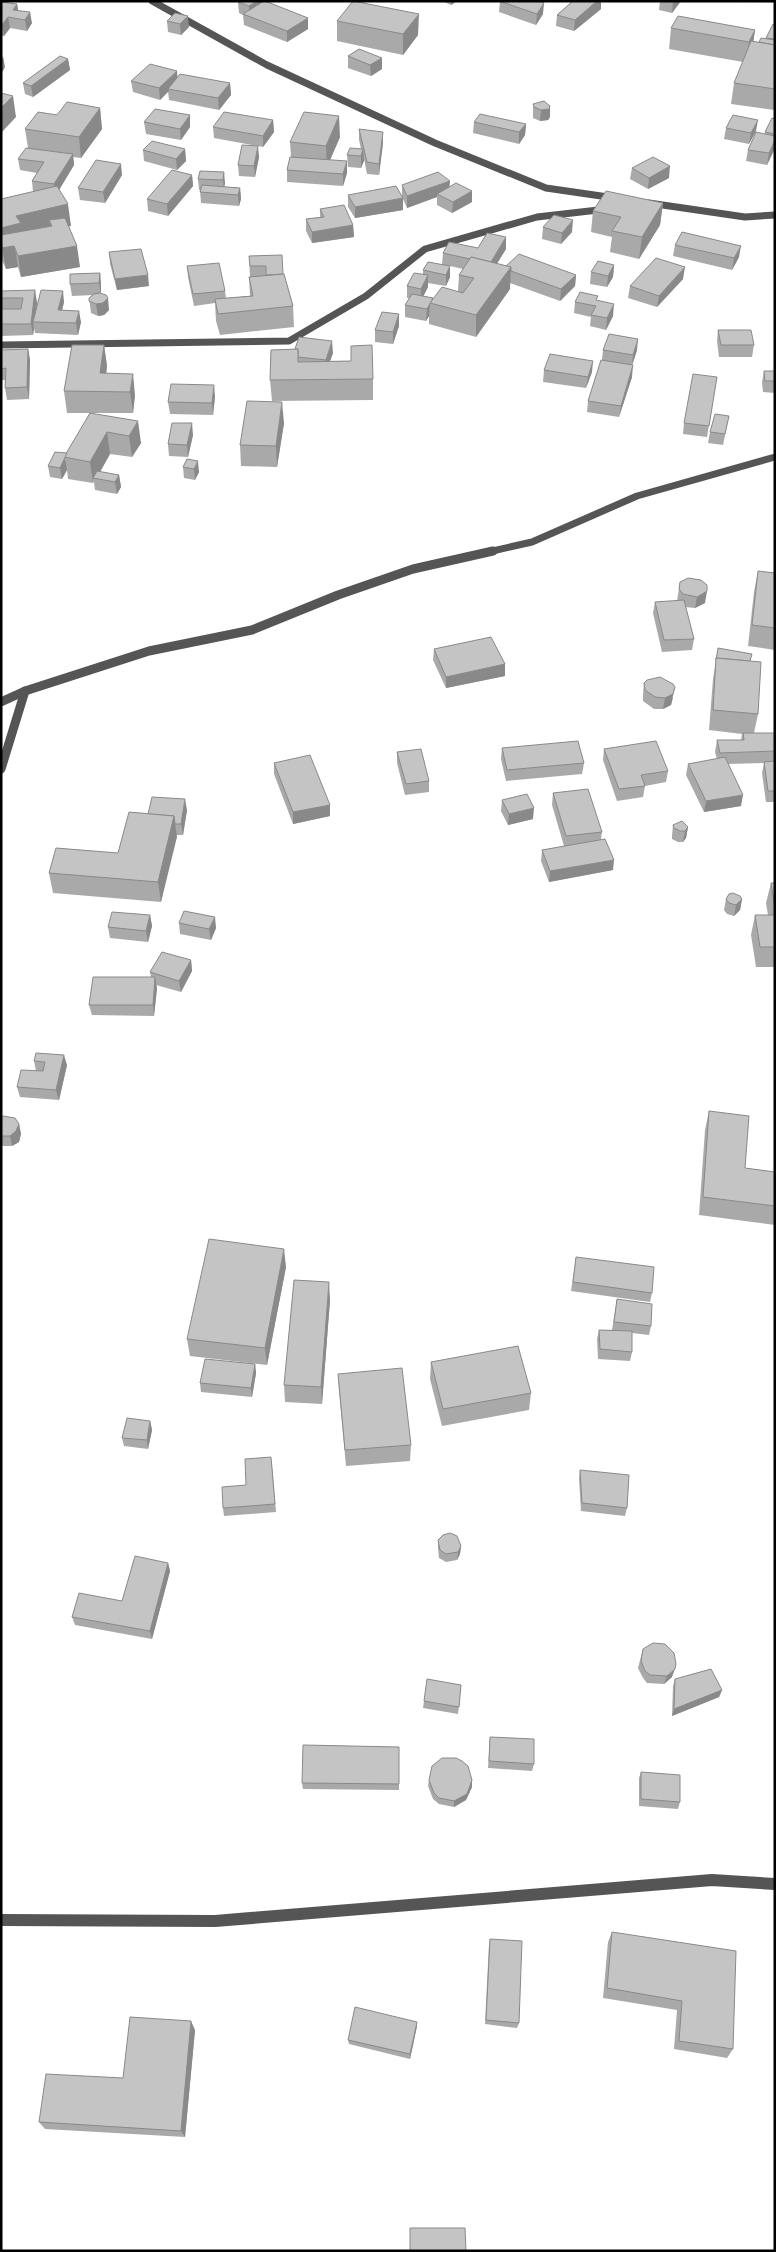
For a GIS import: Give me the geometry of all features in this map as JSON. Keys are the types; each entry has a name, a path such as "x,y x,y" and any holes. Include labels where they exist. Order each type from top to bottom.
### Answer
{"street":[{"path":"152,1 267,65 435,143 546,188 622,199"},
{"path":"641,203 745,217 775,215"},
{"path":"1,345 289,341 366,296 425,249 537,217 613,208"},
{"path":"1,702 25,691 149,651 252,630 338,595 413,569 532,542 637,496 775,457"},
{"path":"1,769 25,691"},
{"path":"1,1920 214,1921 712,1880 775,1884"}],"path":[{"path":"732,1 775,2"}],"building":[{"path":"239,1 257,1 249,6"},
{"path":"264,1 308,18 287,31 243,14"},
{"path":"353,1 419,14 403,34 337,21"},
{"path":"499,1 539,1 544,3 537,14"},
{"path":"573,1 597,1 575,20 557,15"},
{"path":"1,2 17,4 13,10 30,12 25,20 8,17 1,25"},
{"path":"175,13 188,16 180,24 167,21"},
{"path":"678,16 755,30 749,42 671,28"},
{"path":"773,24 775,25 775,39 766,38"},
{"path":"761,38 775,40 775,45 759,42"},
{"path":"751,41 775,45 775,89 734,83"},
{"path":"359,49 382,58 370,65 348,56"},
{"path":"60,56 68,59 31,86 23,83"},
{"path":"150,64 177,71 159,88 131,81"},
{"path":"180,74 230,83 218,98 168,89"},
{"path":"1,93 13,96 1,108"},
{"path":"544,101 550,106 549,109 541,110 534,107 533,104"},
{"path":"67,102 100,108 79,137 25,129 38,112 57,115"},
{"path":"155,109 190,115 180,129 144,122"},
{"path":"224,112 273,120 263,136 213,127"},
{"path":"304,112 339,116 326,146 290,142"},
{"path":"480,114 526,124 519,132 474,122"},
{"path":"733,115 758,120 751,133 726,128"},
{"path":"772,118 775,119 775,134 765,132"},
{"path":"359,129 383,132 379,164 367,162"},
{"path":"756,132 775,136 769,153 748,150"},
{"path":"152,141 185,149 176,159 143,150"},
{"path":"242,145 258,146 254,166 238,165"},
{"path":"26,148 73,154 54,184 32,181 44,162 18,159"},
{"path":"350,148 363,149 361,156 347,155"},
{"path":"290,157 347,161 343,174 287,170"},
{"path":"653,157 670,166 649,178 632,168"},
{"path":"96,160 121,164 103,192 78,188"},
{"path":"172,170 192,175 167,204 147,199"},
{"path":"200,171 224,172 223,180 198,179"},
{"path":"438,172 450,181 407,196 402,185"},
{"path":"456,183 472,191 453,202 437,194"},
{"path":"202,185 240,188 238,195 200,192"},
{"path":"57,186 68,204 16,216 21,223 1,228 1,199"},
{"path":"396,186 403,198 355,207 348,195"},
{"path":"606,191 663,203 642,237 612,231 621,217 593,211"},
{"path":"344,205 353,225 312,232 306,219 324,217 320,209"},
{"path":"554,215 573,220 562,233 543,227"},
{"path":"65,218 77,246 18,256 14,246 2,248 1,235 52,226 49,220"},
{"path":"682,232 741,246 734,258 675,245"},
{"path":"487,233 506,237 491,262 443,253 449,242 478,248"},
{"path":"141,249 148,275 115,279 109,252"},
{"path":"519,254 576,275 561,289 511,271 511,267 506,266"},
{"path":"282,255 283,274 266,275 266,266 250,266 249,256"},
{"path":"471,257 511,267 476,315 430,303 442,287 463,293 474,278 459,275"},
{"path":"656,258 685,267 659,296 630,286"},
{"path":"598,261 614,265 608,276 591,272"},
{"path":"428,262 450,266 446,275 423,270"},
{"path":"219,263 225,291 193,294 187,266"},
{"path":"100,273 99,283 70,284 70,274"},
{"path":"414,273 428,275 421,289 407,286"},
{"path":"284,274 293,306 218,314 215,299 253,296 249,277"},
{"path":"35,290 31,324 1,324 1,309 21,309 23,298 1,298 1,291"},
{"path":"41,290 63,291 58,310 79,311 76,323 33,322"},
{"path":"580,292 598,296 596,300 614,304 607,318 591,315 596,306 575,302"},
{"path":"100,293 108,298 103,303 96,304 89,301 89,298 94,294"},
{"path":"412,294 433,298 427,309 405,305"},
{"path":"382,312 399,314 393,332 375,330"},
{"path":"718,330 751,330 754,345 721,345"},
{"path":"609,334 638,339 633,355 603,350"},
{"path":"299,337 332,341 326,360 298,357 298,349 295,349"},
{"path":"72,345 104,345 100,373 133,374 130,392 64,391"},
{"path":"372,345 373,379 270,380 271,350 298,349 298,362 351,361 351,346"},
{"path":"28,349 27,387 5,388 6,368 1,369 1,350"},
{"path":"550,354 593,361 588,377 544,370"},
{"path":"601,360 633,365 621,406 588,401"},
{"path":"764,371 775,371 775,381 765,381"},
{"path":"693,374 717,377 709,426 684,423"},
{"path":"171,384 214,385 212,403 168,402"},
{"path":"247,401 282,402 276,446 240,445"},
{"path":"90,413 138,421 129,436 107,432 90,462 64,457"},
{"path":"715,414 729,416 725,434 710,432"},
{"path":"172,423 192,423 187,445 168,444"},
{"path":"55,452 67,453 60,468 48,466"},
{"path":"187,459 198,461 194,469 183,467"},
{"path":"97,471 119,475 115,482 93,478"},
{"path":"758,571 775,573 775,628 752,625"},
{"path":"688,578 701,580 707,585 707,591 697,597 683,594 679,589 680,582"},
{"path":"684,600 694,639 664,640 655,602"},
{"path":"491,637 505,664 446,677 434,649"},
{"path":"718,648 752,654 750,661 716,658"},
{"path":"716,658 761,662 758,714 713,710"},
{"path":"660,677 675,687 673,694 665,698 655,697 645,690 644,683 647,680"},
{"path":"743,733 775,733 775,751 720,753 717,740 744,740"},
{"path":"578,741 584,763 507,770 502,748"},
{"path":"656,741 668,771 641,775 645,786 619,789 604,749"},
{"path":"421,749 429,781 406,784 397,752"},
{"path":"310,755 330,805 293,812 274,763"},
{"path":"725,757 743,795 706,801 688,764"},
{"path":"775,761 775,791 768,791 764,762"},
{"path":"588,789 602,832 566,836 553,793"},
{"path":"527,794 534,808 509,814 502,800"},
{"path":"152,797 185,799 181,824 175,824 174,816 148,814"},
{"path":"129,812 174,816 158,882 49,873 56,848 118,853"},
{"path":"682,821 688,827 685,831 674,828 673,825"},
{"path":"605,839 614,860 550,871 542,850"},
{"path":"771,883 775,883 775,908"},
{"path":"733,893 742,899 736,905 729,903 726,899 729,894"},
{"path":"184,911 215,917 209,929 179,923"},
{"path":"112,912 150,915 146,931 108,927"},
{"path":"755,915 775,915 775,947 760,947"},
{"path":"162,952 191,960 179,981 150,972"},
{"path":"93,977 155,977 153,1005 89,1005"},
{"path":"36,1053 64,1055 56,1090 17,1087 21,1070 43,1071 45,1062 34,1061"},
{"path":"709,1111 749,1116 745,1168 775,1172 775,1206 703,1197"},
{"path":"1,1117 15,1118 19,1124 16,1131 10,1136 1,1136"},
{"path":"209,1239 284,1249 265,1348 187,1339"},
{"path":"576,1257 654,1267 652,1293 573,1282"},
{"path":"294,1280 329,1282 321,1387 284,1385"},
{"path":"617,1299 652,1304 651,1326 614,1322"},
{"path":"599,1330 632,1331 632,1352 600,1349"},
{"path":"518,1346 531,1393 443,1409 431,1362"},
{"path":"205,1359 255,1364 251,1388 200,1383"},
{"path":"402,1368 411,1445 345,1450 338,1374"},
{"path":"127,1418 150,1421 147,1440 122,1438"},
{"path":"271,1457 275,1504 223,1508 222,1487 246,1485 245,1459"},
{"path":"580,1470 629,1475 627,1508 582,1503"},
{"path":"450,1533 457,1536 461,1546 458,1552 446,1554 440,1550 438,1540 443,1535"},
{"path":"135,1556 168,1563 150,1631 72,1617 79,1593 122,1601"},
{"path":"653,1643 665,1644 674,1653 675,1669 667,1676 650,1675 645,1671 641,1661 643,1649"},
{"path":"711,1669 722,1690 674,1709 675,1679"},
{"path":"427,1679 461,1685 459,1707 424,1701"},
{"path":"490,1737 534,1739 534,1764 489,1761"},
{"path":"303,1745 399,1747 399,1784 302,1783"},
{"path":"442,1758 456,1758 462,1761 468,1766 472,1780 467,1794 454,1801 439,1798 434,1793 429,1780 432,1766"},
{"path":"641,1772 680,1775 680,1802 641,1799"},
{"path":"612,1932 736,1951 733,2049 679,2041 682,2001 607,1988"},
{"path":"490,1939 522,1941 519,2023 486,2020"},
{"path":"355,2007 417,2022 410,2054 348,2040"},
{"path":"130,2017 191,2021 181,2131 39,2122 46,2074 123,2078"},
{"path":"410,2228 465,2228 466,2251 410,2251"}]}
